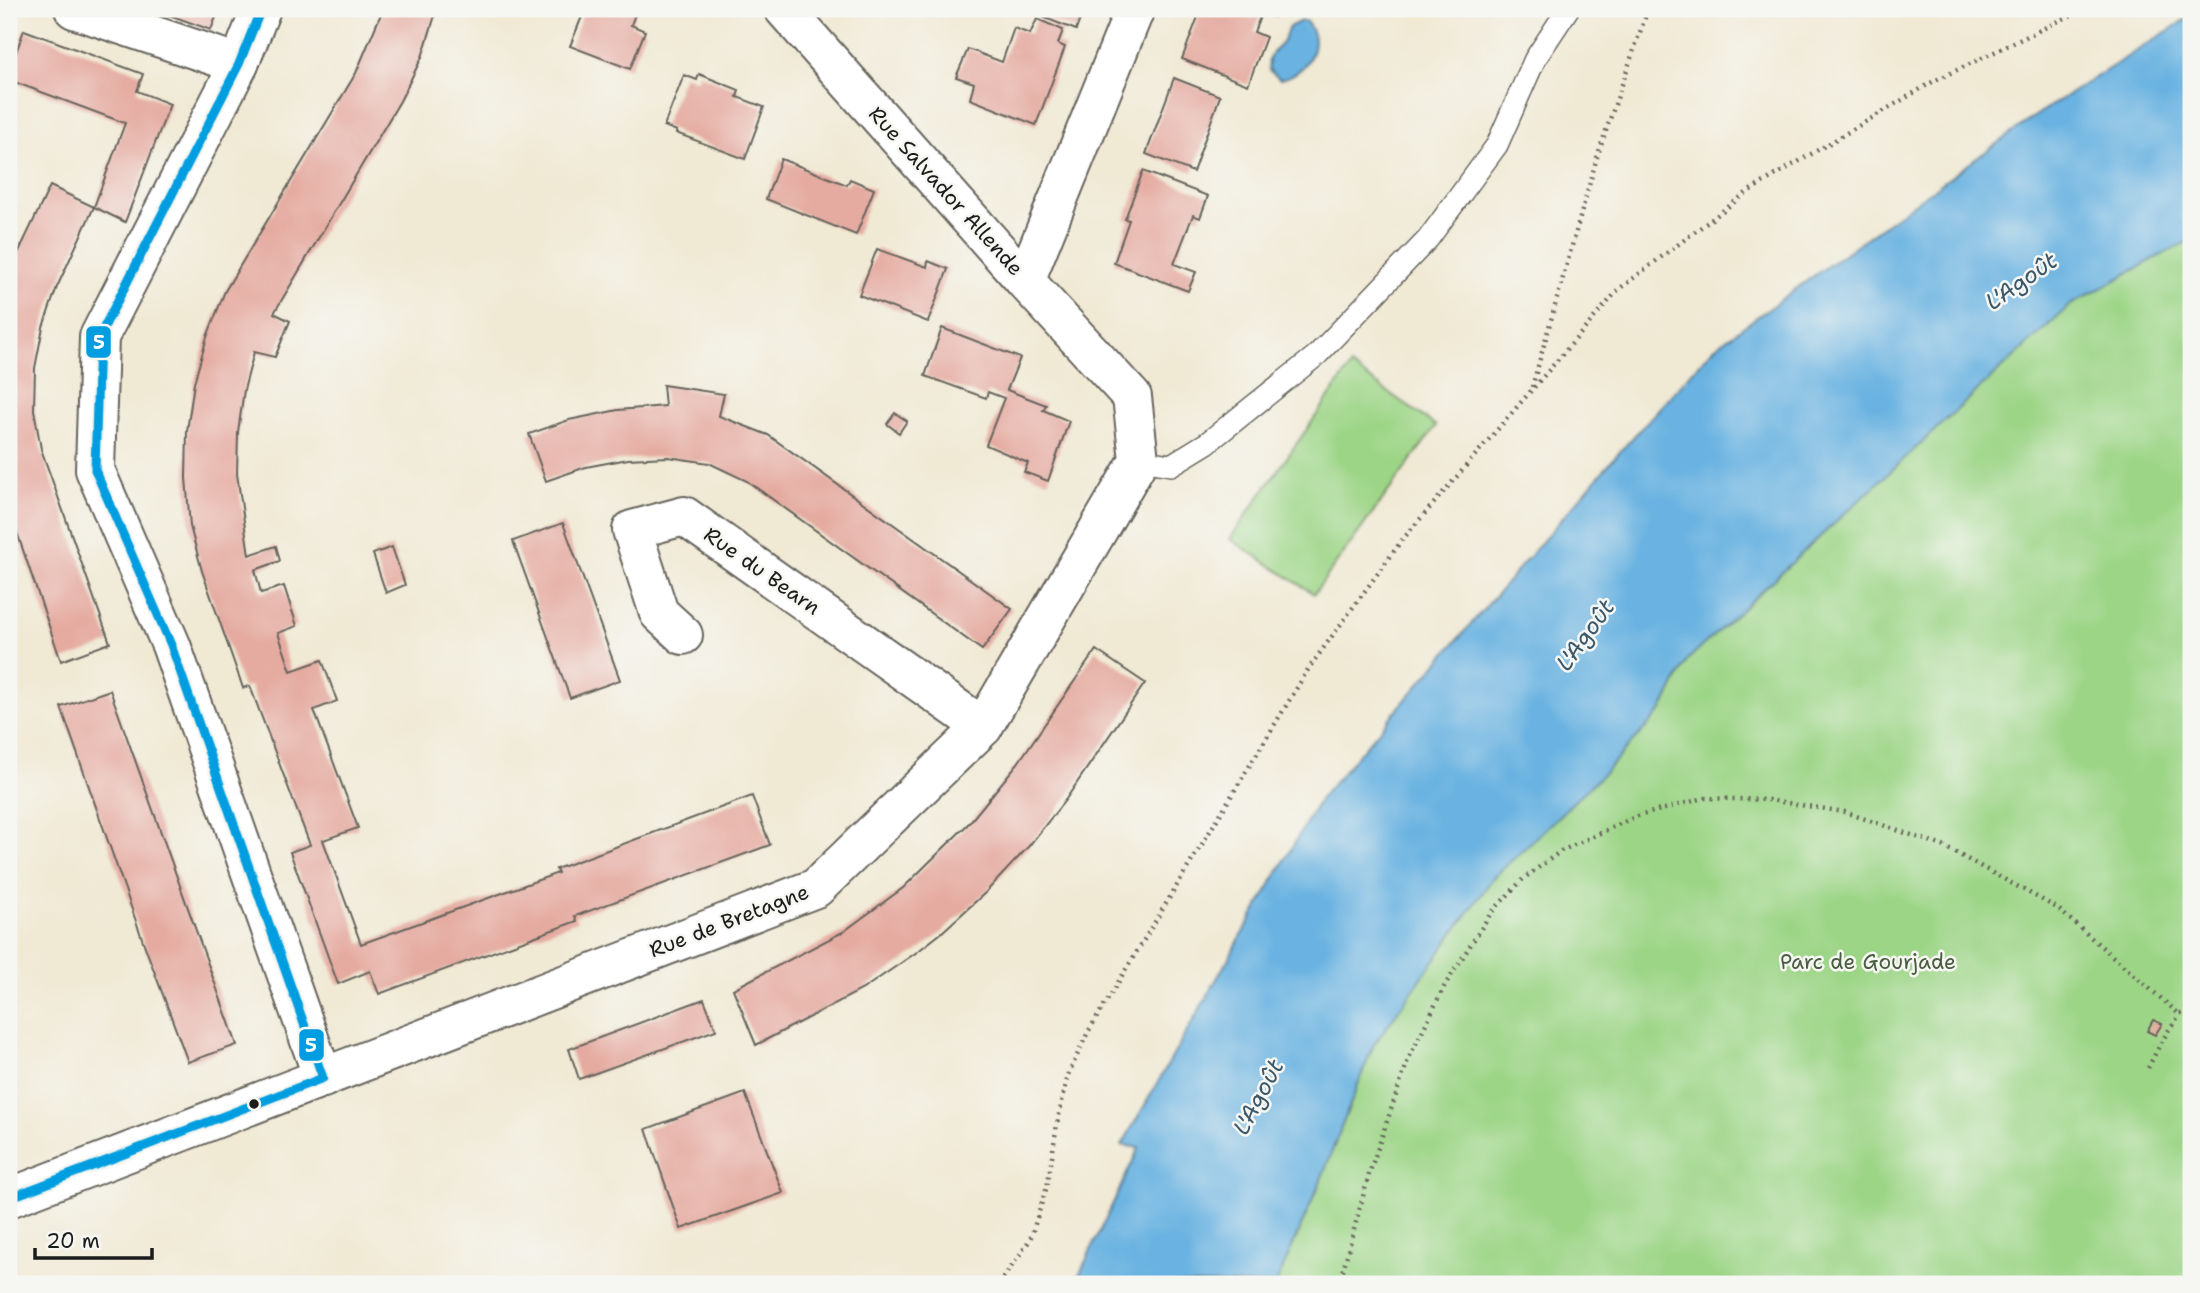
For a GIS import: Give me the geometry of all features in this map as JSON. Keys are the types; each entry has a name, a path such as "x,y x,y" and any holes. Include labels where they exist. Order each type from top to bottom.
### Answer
{"street":[{"path":"74,9 239,64"},
{"path":"261,9 239,64 99,337 95,470 171,645 323,1078"},
{"name":"Rue Salvador Allende","path":"784,9 1025,281 1135,9"},
{"path":"1025,281 1132,397 1139,460"},
{"name":"Rue de Bretagne","path":"9,1198 816,888 983,727 1139,460"},
{"name":"Rue du Bearn","path":"683,635 659,613 632,530 684,516 983,727"}],"lane":[{"path":"1139,460 1171,465 1207,443 1317,355 1419,249 1497,145 1535,59 1568,9"}],"path":[{"path":"1531,391 1598,154 1648,9"},
{"path":"999,1284 1030,1240 1048,1182 1068,1075 1088,1032 1309,668 1402,540 1619,289 1749,191 1934,81 2084,9"},
{"path":"1339,1284 1370,1171 1408,1060 1458,964 1490,914 1523,879 1561,851 1635,817 1704,798 1769,800 1844,812 1943,846 2057,908 2179,1014"},
{"path":"2148,1068 2163,1037 2179,1014 2191,1003"}],"green space":[{"name":"Parc de Gourjade","path":"2191,240 2191,1284 1276,1284 1318,1187 1373,1046 1493,878 1605,772 1662,710 1688,659 2070,305"},
{"path":"1351,366 1436,426 1314,594 1230,539"}],"water":[{"name":"L'Agoût","path":"2191,16 2191,240 2070,305 1688,659 1662,710 1605,772 1493,878 1373,1046 1318,1187 1276,1284 1075,1284 1139,1148 1122,1145 1319,800 1616,456 1714,348 2035,116"},
{"path":"1305,21 1314,38 1310,56 1298,71 1280,79 1269,70 1270,58 1289,27"}],"building":[{"path":"163,9 219,9 211,30 161,12"},
{"path":"383,9 437,9 422,57 400,101 274,313 290,321 275,357 254,352 244,390 238,432 237,474 249,555 276,546 280,561 255,570 261,593 284,586 297,626 278,633 291,671 322,660 337,701 314,710 358,828 323,840 361,944 558,873 556,869 752,796 770,845 575,916 577,921 379,994 370,971 338,984 290,852 310,845 250,686 243,688 202,571 190,526 186,478 187,431 194,383 207,337 225,291 356,73"},
{"path":"585,9 637,9 631,25 645,31 630,69 570,46"},
{"path":"1022,9 1084,9 1076,30"},
{"path":"1201,9 1277,9 1274,17 1262,12 1254,32 1266,37 1248,85 1182,59"},
{"path":"1037,19 1063,30 1058,44 1065,47 1036,125 970,99 974,83 956,77 968,49 1002,62 1014,28 1030,34"},
{"path":"24,30 143,74 137,91 170,104 125,222 94,207 125,123 9,80 9,72"},
{"path":"699,74 739,90 737,97 764,107 745,159 664,126 684,75 697,80"},
{"path":"1174,78 1220,96 1193,172 1146,154"},
{"path":"781,159 847,185 850,179 874,189 856,235 766,199"},
{"path":"1143,171 1208,196 1200,218 1193,215 1174,264 1196,272 1188,291 1114,263 1129,220 1125,219"},
{"path":"50,186 94,207 57,287 43,327 35,368 34,410 41,449 110,643 61,661 9,509 9,267 11,268"},
{"path":"877,249 927,267 928,261 948,269 928,322 859,295"},
{"path":"942,328 1020,358 1007,390 1046,405 1043,410 1069,421 1048,481 1024,472 1028,463 986,445 1004,398 988,392 986,398 925,376"},
{"path":"663,385 724,394 719,416 768,435 1012,609 982,650 747,481 709,463 668,457 628,459 586,467 546,481 529,434 569,420 618,410 665,406"},
{"path":"895,413 907,421 899,433 887,424"},
{"path":"563,523 620,680 570,698 513,541"},
{"path":"392,547 405,585 386,593 373,554"},
{"path":"1096,650 1145,683 1066,799 1028,847 986,892 917,952 863,989 756,1045 733,989 843,932 903,888 970,822 1018,763"},
{"path":"110,690 237,1045 188,1062 61,707"},
{"path":"704,999 716,1030 579,1079 569,1049"},
{"path":"2153,1020 2162,1024 2155,1035 2147,1031"},
{"path":"745,1093 783,1193 681,1229 646,1129"}],"transit line":[{"name":"5","path":"9,1198 323,1078 171,645 95,470 99,337 239,64 261,9"}]}
